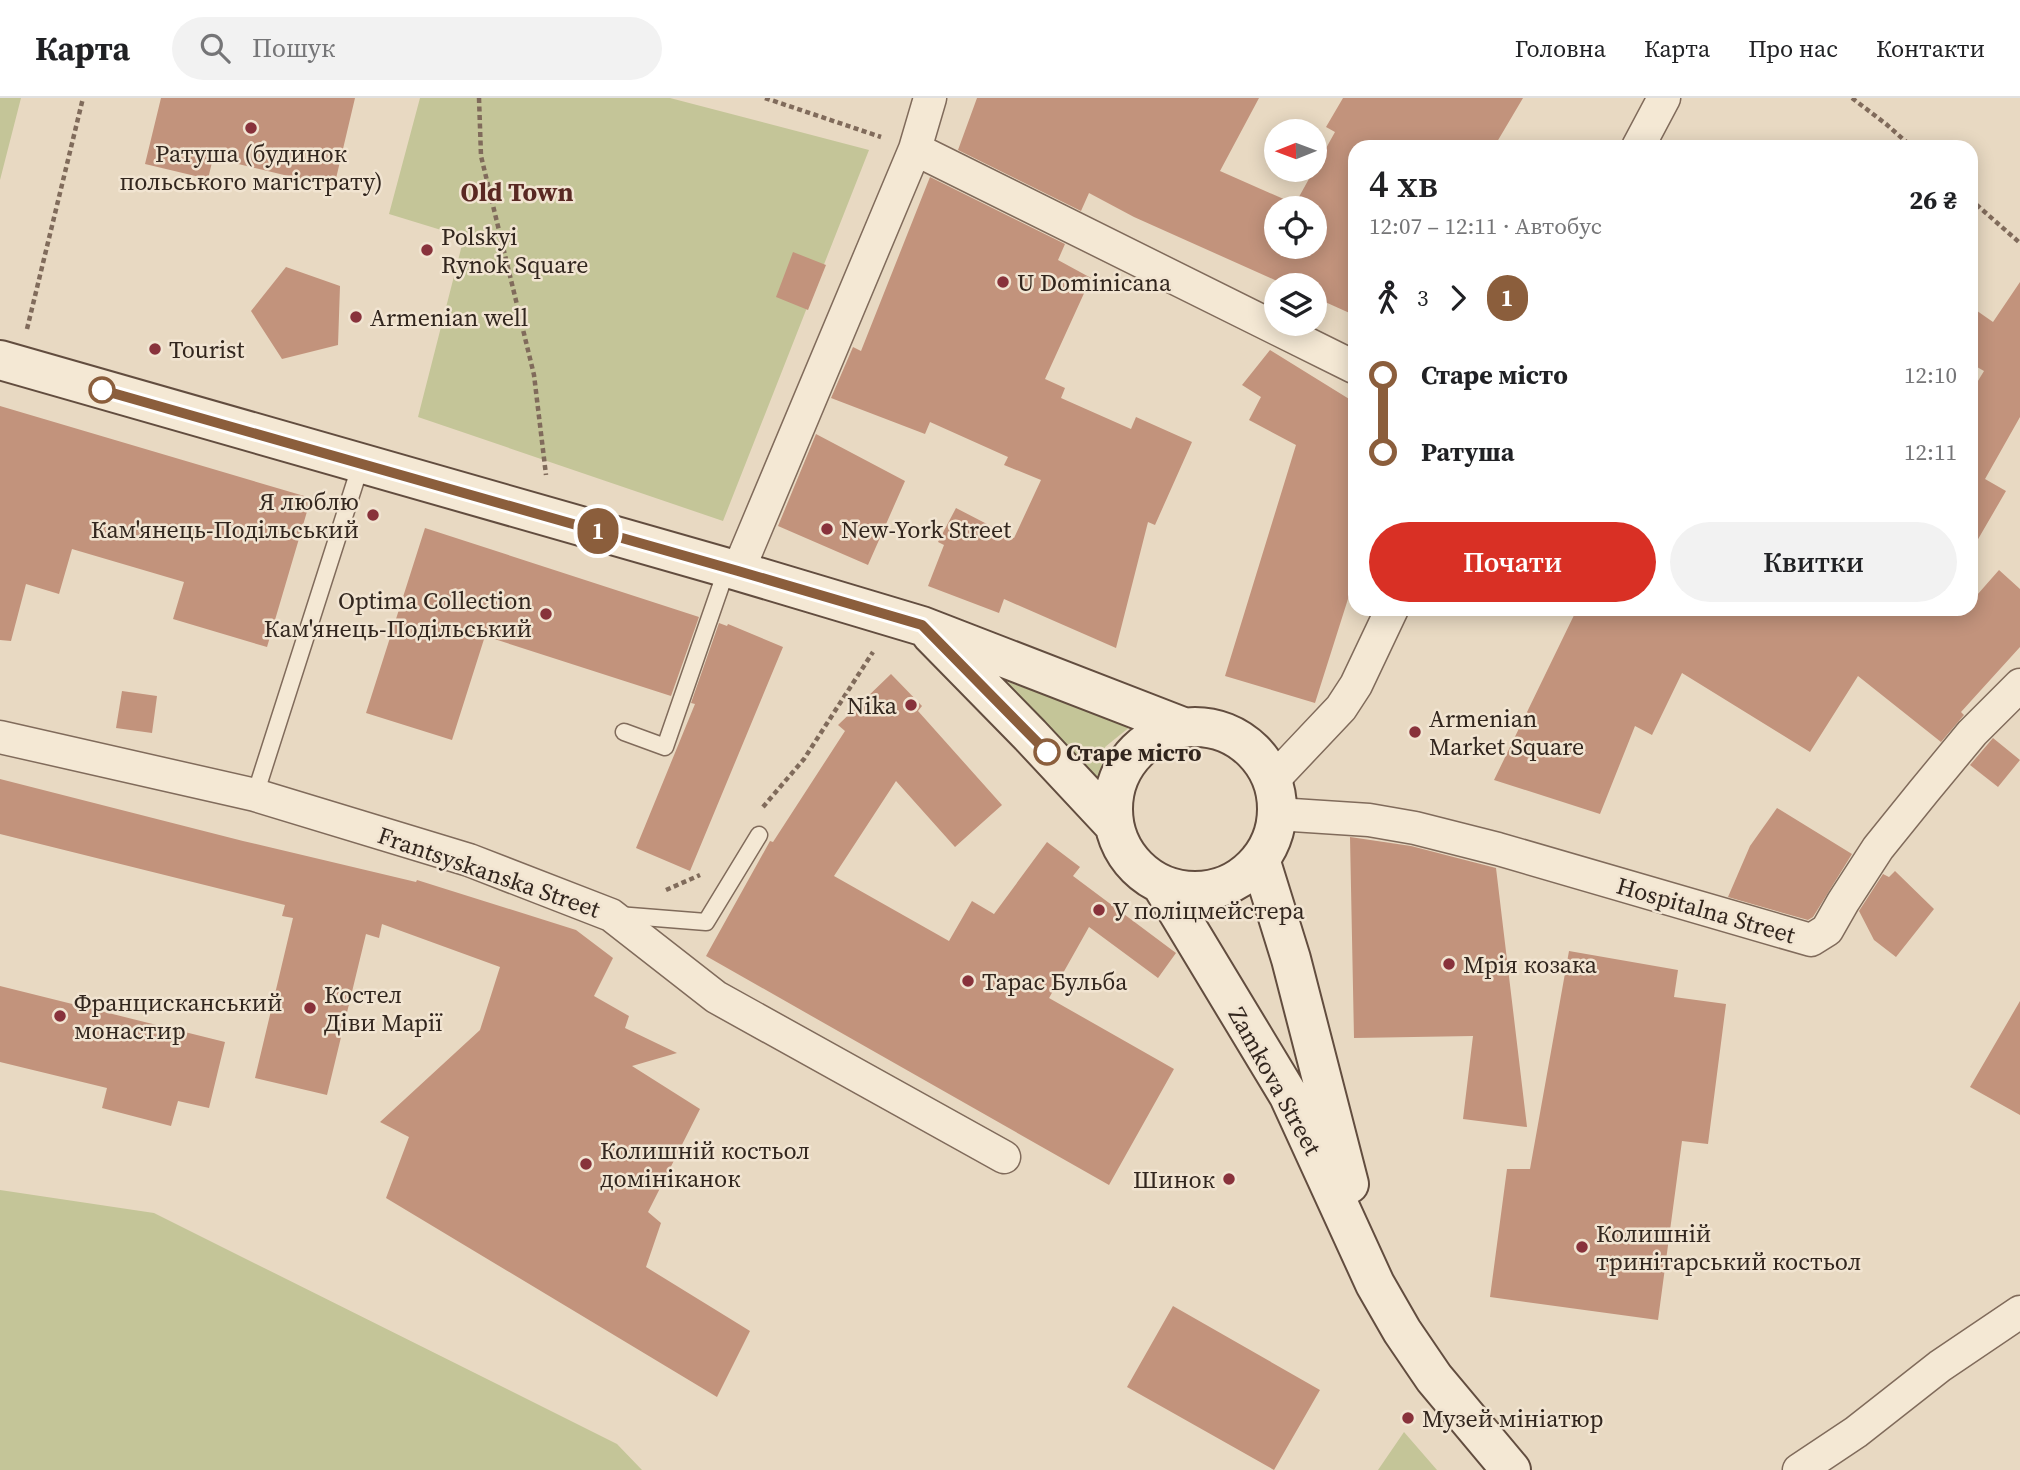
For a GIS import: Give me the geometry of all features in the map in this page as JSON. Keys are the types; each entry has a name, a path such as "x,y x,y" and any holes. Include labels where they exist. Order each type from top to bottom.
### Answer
{"main road":[{"path":"9,363 922,625 1182,727"},
{"path":"922,625 1114,825"},
{"path":"1182,727 1209,727 1230,734 1248,746 1263,762 1275,797 1272,837 1260,859 1245,875 1204,891 1182,890 1161,884 1140,870 1123,849 1114,825 1113,798 1121,773 1136,751 1157,735 1182,727"},
{"name":"Zamkova Street","path":"1260,859 1292,959 1375,1284"},
{"name":"Zamkova Street","path":"1161,884 1289,1097 1375,1284 1402,1331 1434,1378 1511,1470"}],"street":[{"path":"732,570 915,149 930,98"},
{"path":"1642,140 1664,98"},
{"path":"915,149 1348,364"},
{"path":"1275,797 1356,685 1389,616"},
{"name":"Hospitalna Street","path":"1275,797 1498,849 1811,940 1827,930 1878,848 1924,791 1972,733 2020,685"},
{"name":"Frantsyskanska Street","path":"0,737 255,795 469,860 611,915 716,997 1004,1157"},
{"path":"1799,1470 1856,1432 1940,1366 2020,1312"}],"lane":[{"path":"255,795 361,464"},
{"path":"624,733 665,747 732,570"},
{"path":"611,915 706,922 759,835"}],"path":[{"path":"9,363 83,98"},
{"path":"478,98 481,156 534,375 546,477"},
{"path":"765,98 915,149"},
{"path":"1852,98 1904,140"},
{"path":"1978,206 2020,243"},
{"path":"760,810 804,759 873,651"},
{"path":"611,915 706,872"}],"green space":[{"path":"0,98 21,98 0,180"},
{"path":"420,98 670,98 869,150 723,521 418,417 464,237 389,214"},
{"path":"986,674 1131,726 1105,747 1099,781"},
{"path":"0,1190 154,1213 617,1444 642,1470 0,1470"},
{"path":"1404,1432 1437,1470 1378,1470"}],"building":[{"name":"Ратуша (будинок польського магістрату)","path":"161,98 355,98 334,187 213,158 208,179 145,164"},
{"path":"977,98 1259,98 1220,171 1277,196 1264,196 1264,259 1327,259 1327,196 1299,196 1307,182 1327,182 1327,146 1335,132 1327,125 1343,98 1523,98 1498,140 1348,140 1348,312 1327,303 1327,273 1264,273 1264,275 1134,217 1089,193 1081,211 958,150"},
{"path":"930,177 1065,244 1058,260 1091,278 1045,379 1065,388 1061,398 1131,429 1136,417 1192,442 1155,525 1148,522 1116,648 1004,599 999,613 928,586 944,545 938,542 956,508 1014,538 1041,480 1004,465 1008,457 930,422 925,434 831,398 853,347 861,351"},
{"path":"793,252 826,265 808,310 776,297"},
{"path":"286,267 340,286 338,345 282,359 251,311"},
{"path":"2020,282 2020,417 1985,479 2006,491 1978,539 1978,381 1984,371 1978,368 1978,312 1993,322"},
{"path":"1270,350 1348,398 1348,599 1315,703 1225,676 1296,445 1249,420 1261,397 1242,385"},
{"path":"0,406 311,498 267,647 173,619 184,582 72,549 59,594 26,584 11,641 0,640"},
{"path":"816,434 905,481 868,565 778,526"},
{"path":"425,528 699,617 671,696 485,636 452,740 366,713"},
{"path":"1999,570 2020,589 2020,647 1961,712 1964,715 1941,742 1858,676 1810,752 1682,673 1652,735 1635,726 1600,814 1494,780 1574,616 1978,616 1978,594"},
{"path":"719,623 728,624 783,647 690,871 636,848 695,704 691,703"},
{"path":"891,674 922,706 918,711 1002,805 955,847 896,781 834,876 949,941 972,901 994,914 1047,842 1080,867 1073,876 1176,953 1158,978 1089,927 1049,998 1174,1069 1109,1185 706,956 770,841 773,842 845,731 838,725"},
{"path":"122,691 157,696 152,733 116,728"},
{"path":"1993,738 2020,760 1998,787 1970,765"},
{"path":"0,779 243,841 416,882 417,880 576,930 613,958 594,996 629,1016 625,1028 677,1053 632,1066 700,1109 648,1212 661,1223 646,1267 750,1331 717,1397 386,1198 409,1137 380,1122 480,1030 500,967 382,924 379,938 366,934 327,1095 255,1078 293,918 282,916 285,905 0,834"},
{"path":"1777,808 1852,854 1813,917 1808,920 1728,897 1750,846"},
{"path":"1350,837 1411,846 1496,868 1527,1127 1463,1119 1473,1036 1354,1038"},
{"path":"1895,871 1934,909 1896,957 1874,940 1859,911 1883,874 1889,877"},
{"path":"1569,951 1678,970 1674,997 1726,1004 1708,1144 1682,1141 1658,1320 1490,1297 1507,1169 1530,1169"},
{"name":"Францисканський монастир","path":"0,986 225,1042 209,1108 178,1101 171,1126 102,1108 107,1088 0,1062"},
{"path":"2020,1001 2020,1115 1970,1087"},
{"path":"1173,1306 1320,1390 1274,1470 1127,1387"}],"bus line":[{"name":"1","path":"102,390 922,625 1047,752"}],"place":[{"name":"Ратуша (будинок польського магістрату)","path":"251,128"},
{"name":"Polskyi Rynok Square","path":"427,250"},
{"name":"U Dominicana","path":"1003,282"},
{"name":"Armenian well","path":"356,317"},
{"name":"Tourist","path":"155,349"},
{"name":"Я люблю Кам'янець-Подільський","path":"373,515"},
{"name":"New-York Street","path":"827,529"},
{"name":"Optima Collection Кам'янець-Подільський","path":"546,614"},
{"name":"Nika","path":"911,705"},
{"name":"Armenian Market Square","path":"1415,732"},
{"name":"Старе місто","path":"1047,752"},
{"name":"У поліцмейстера","path":"1099,910"},
{"name":"Мрія козака","path":"1449,964"},
{"name":"Тарас Бульба","path":"968,981"},
{"name":"Костел Діви Марії","path":"310,1008"},
{"name":"Францисканський монастир","path":"60,1016"},
{"name":"Колишній костьол домініканок","path":"586,1164"},
{"name":"Шинок","path":"1229,1179"},
{"name":"Колишній тринітарський костьол","path":"1582,1247"},
{"name":"Музей мініатюр","path":"1408,1418"}],"district":[{"name":"Old Town","path":"517,192"}]}
